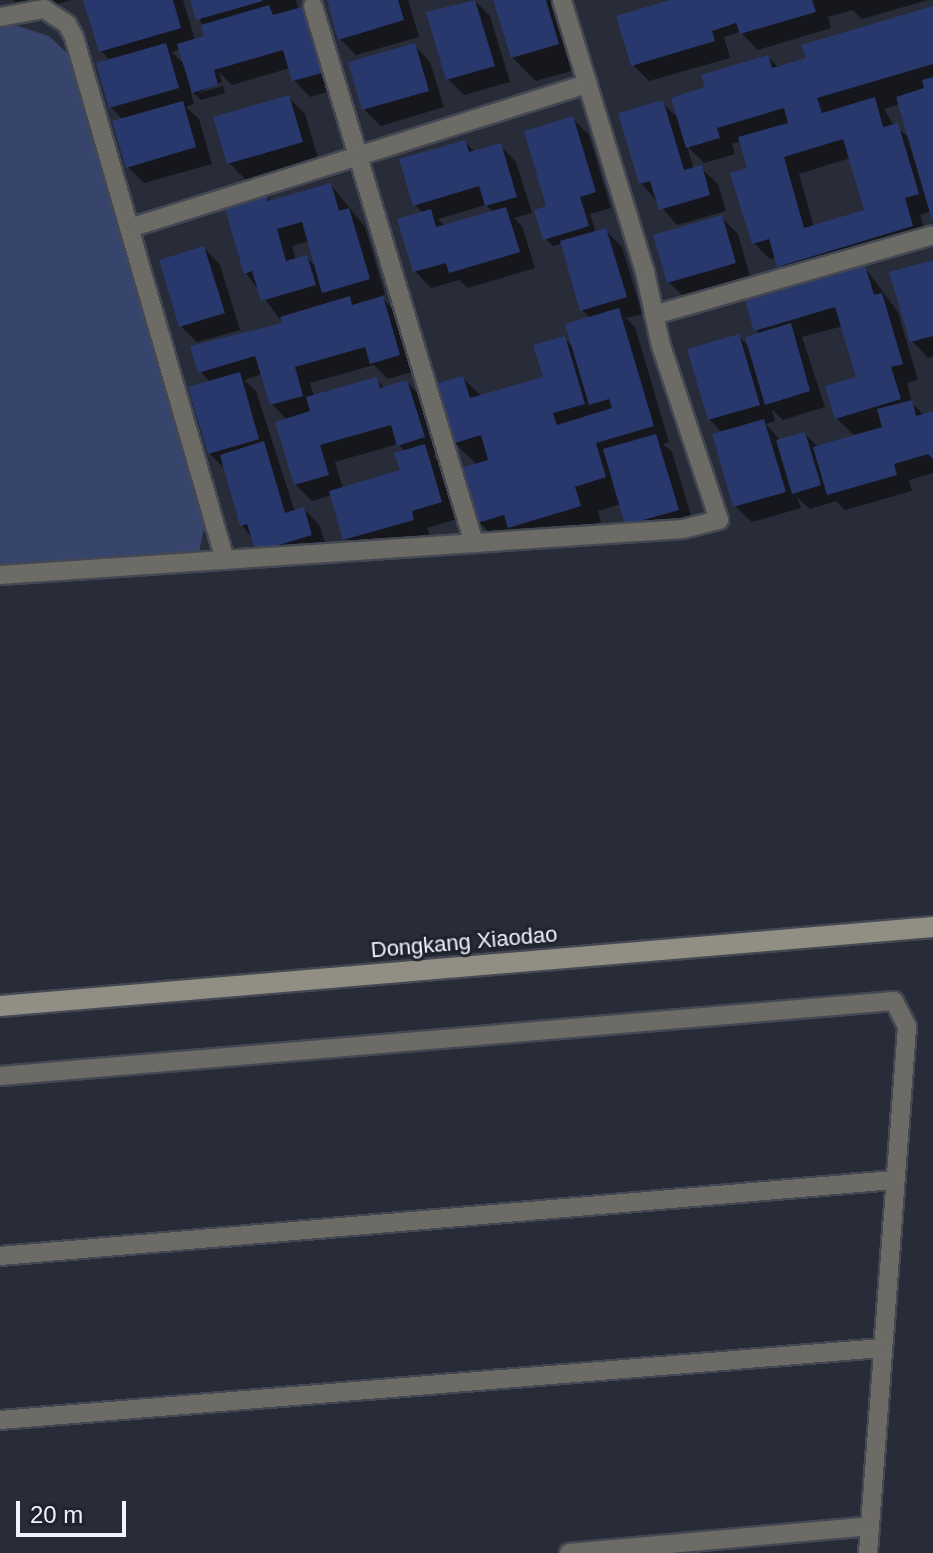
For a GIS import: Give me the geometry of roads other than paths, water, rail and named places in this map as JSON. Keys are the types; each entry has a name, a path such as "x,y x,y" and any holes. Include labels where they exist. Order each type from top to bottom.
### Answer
{"street":[{"name":"Dongkang Xiaodao","path":"0,1006 933,927"}],"lane":[{"path":"0,575 683,529 719,520 654,315 562,0"},
{"path":"313,6 474,543"},
{"path":"0,17 44,9 67,24 130,228 225,560"},
{"path":"130,228 588,84"},
{"path":"654,315 933,235"},
{"path":"0,1076 894,1001 907,1027 893,1180 868,1553"},
{"path":"0,1256 893,1180"},
{"path":"0,1420 882,1348"},
{"path":"569,1553 870,1526"}]}
